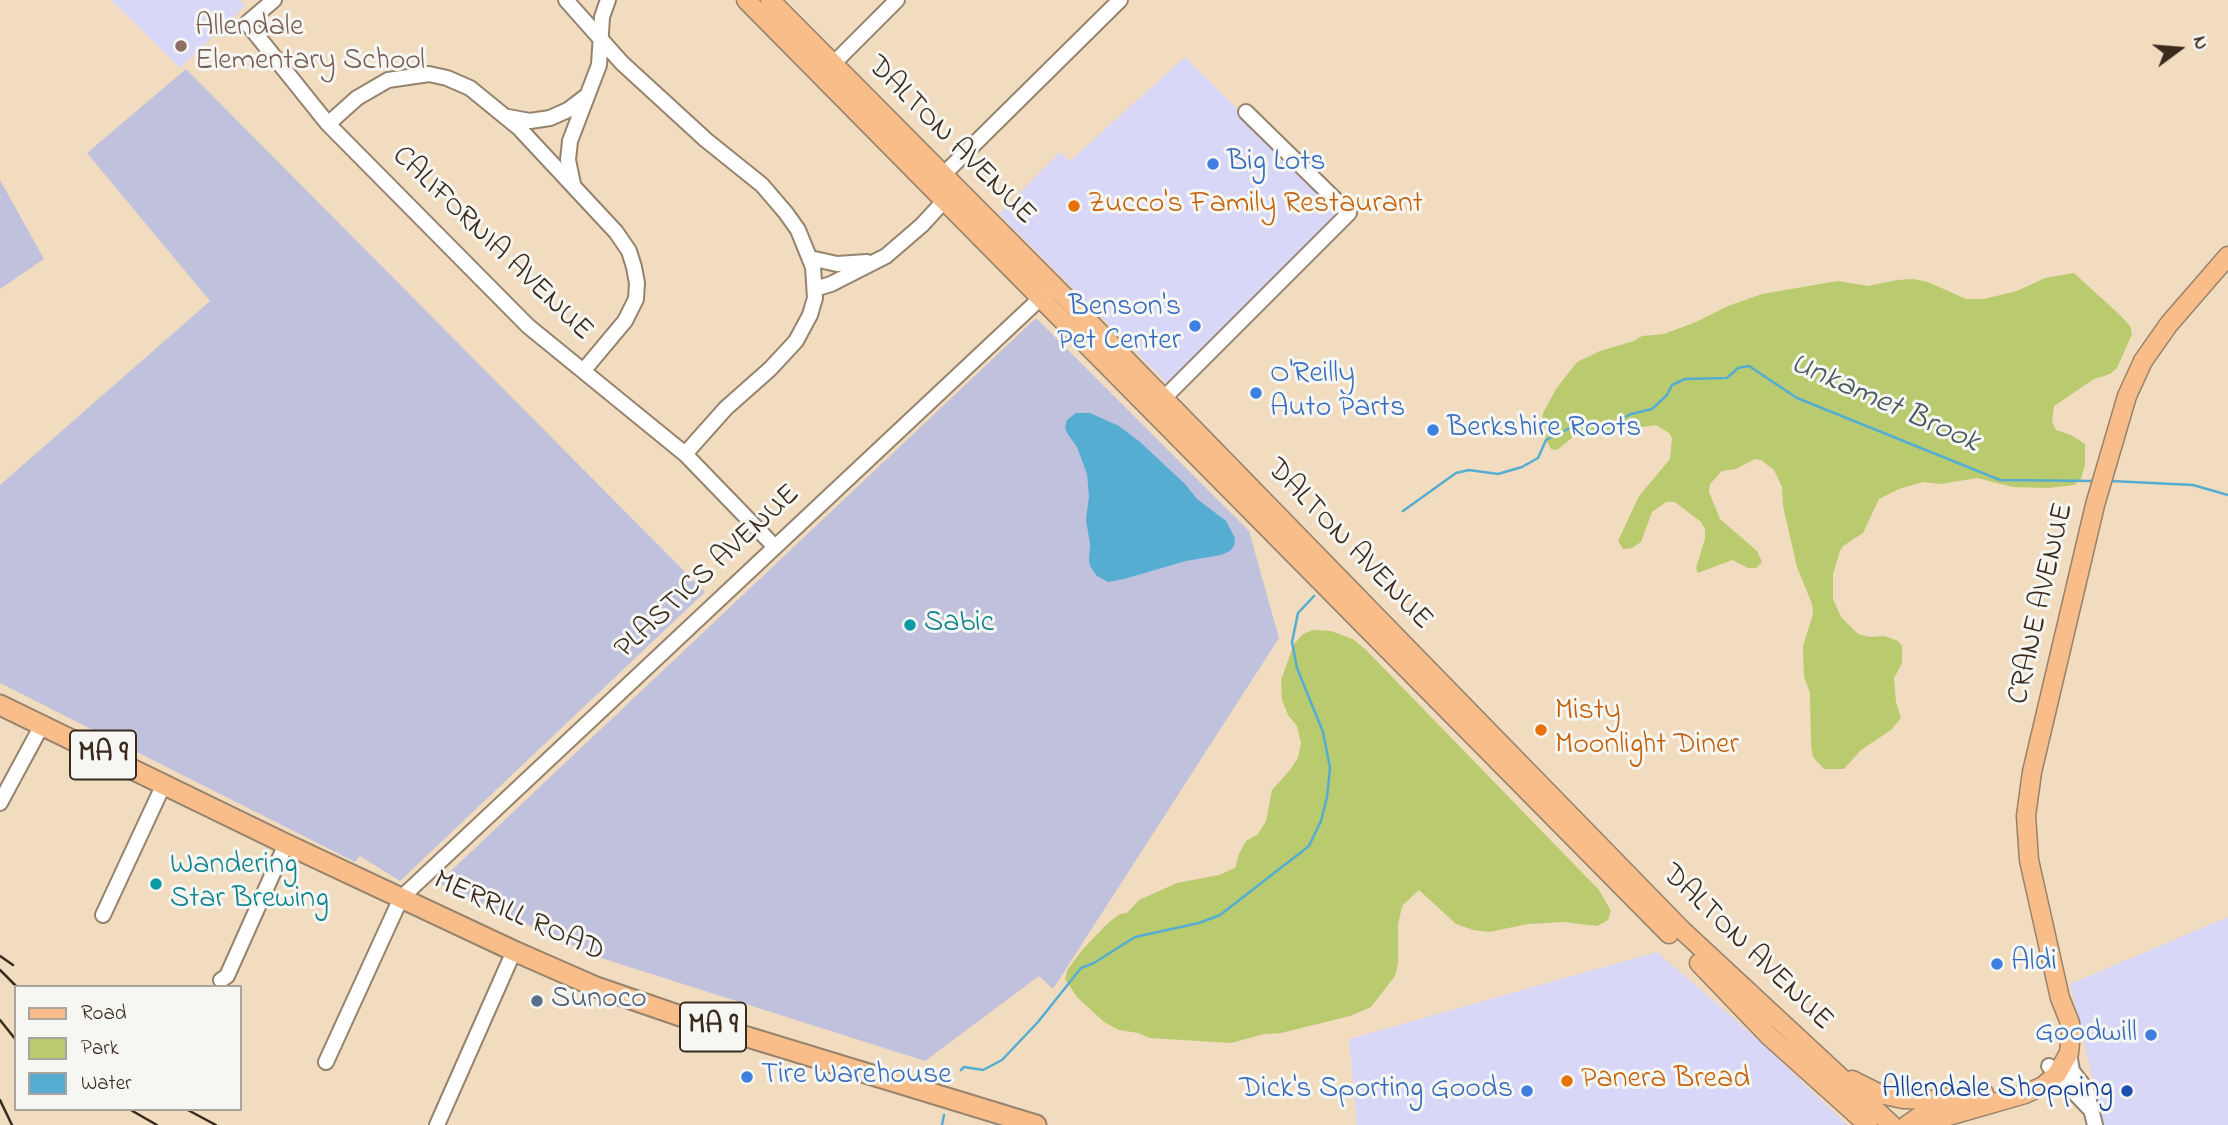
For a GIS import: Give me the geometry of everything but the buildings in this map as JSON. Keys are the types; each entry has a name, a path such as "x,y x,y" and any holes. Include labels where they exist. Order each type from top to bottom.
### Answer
{"highway":[{"name":"MERRILL ROAD","path":"0,705 286,845 514,951 646,1005 1036,1125"}],"main road":[{"name":"DALTON AVENUE","path":"746,0 944,201 1047,292"},
{"name":"DALTON AVENUE","path":"770,0 943,175 1047,292 1696,952 1769,1035 1868,1125"},
{"name":"CRANE AVENUE","path":"2061,1066 2060,998 2029,860 2025,817 2032,772 2099,489 2127,396 2143,361 2169,324 2228,256"},
{"name":"DALTON AVENUE","path":"1696,952 1892,1125"},
{"path":"1828,1066 1867,1088 1903,1099 1930,1100 1984,1093"},
{"path":"1930,1125 1955,1113 2034,1091 2050,1081 2061,1066"},
{"path":"1907,1125 1929,1110 2029,1080 2061,1066"},
{"path":"1834,1095 1855,1125"}],"street":[{"name":"CALIFORNIA AVENUE","path":"274,0 247,23 328,124 528,326 685,454 775,547"},
{"path":"566,0 622,63 761,185 798,230 810,258 815,289 810,315 796,341 770,369 726,408 685,454"},
{"path":"574,187 568,160 570,141 599,65 602,17 608,0"},
{"path":"832,64 897,0"},
{"path":"943,175 1120,0"},
{"path":"328,124 357,98 376,86 410,75 429,74 447,78 470,88 503,114 616,232 629,251 637,283 636,299 625,321 584,370"},
{"path":"503,114 520,121 550,118 576,105 589,92"},
{"path":"1157,404 1349,213 1246,112"},
{"path":"815,289 831,284 879,259 922,225 944,201"},
{"path":"810,258 822,262 855,265 879,259"},
{"name":"PLASTICS AVENUE","path":"326,1062 401,898 1047,292"},
{"path":"0,803 42,725"},
{"path":"103,915 163,786"},
{"path":"221,980 227,976 286,845"},
{"path":"437,1125 514,951"},
{"path":"2061,1066 2090,1109"},
{"path":"2061,1066 2086,1089 2095,1125"},
{"path":"2034,1091 2063,1084 2078,1094"}],"shaded area":[{"name":"Allendale Elementary School","path":"111,0 240,0 245,6 180,68"},
{"path":"1185,57 1341,212 1168,384 999,214 1060,152 1070,161"},
{"path":"186,69 705,592 400,881 360,856 355,862 0,683 0,485 210,301 87,153"},
{"path":"0,180 44,259 0,289"},
{"path":"1036,318 1249,531 1279,638 1053,989 1039,976 925,1061 598,957 438,883"},
{"path":"2228,917 2228,1125 2104,1125 2070,984"},
{"path":"1657,952 1764,1045 1847,1125 1357,1125 1349,1039"}],"green space":[{"path":"2074,273 2122,317 2130,326 2132,334 2117,368 2110,374 2094,379 2054,406 2052,422 2056,430 2085,444 2085,464 2081,479 2074,485 2048,488 2013,487 1977,478 1941,484 1923,482 1899,489 1879,499 1863,533 1840,551 1833,574 1833,599 1841,617 1858,634 1884,636 1898,641 1902,646 1902,663 1894,678 1896,702 1901,718 1891,730 1861,750 1844,769 1824,769 1813,757 1810,693 1804,677 1803,646 1813,614 1812,604 1797,567 1783,506 1782,487 1774,470 1761,460 1755,459 1736,469 1722,471 1710,484 1709,492 1720,519 1757,551 1762,562 1756,568 1748,568 1732,560 1698,573 1696,568 1705,539 1705,529 1701,522 1675,502 1666,502 1652,512 1641,542 1632,548 1623,549 1618,541 1639,496 1670,459 1672,438 1669,433 1656,425 1578,433 1557,450 1551,449 1546,440 1543,413 1556,389 1577,362 1642,336 1664,334 1762,294 1838,281 1868,286 1913,279 1928,282 1966,299 1984,299 2017,291 2045,278"},
{"path":"1313,630 1331,631 1353,639 1366,650 1599,890 1611,911 1608,920 1597,926 1564,922 1528,924 1489,932 1473,930 1456,924 1419,890 1402,906 1395,976 1371,1007 1350,1016 1231,1043 1150,1038 1119,1030 1104,1022 1077,997 1065,979 1068,969 1108,923 1120,914 1127,913 1139,900 1177,883 1219,875 1235,868 1246,841 1258,834 1266,821 1272,790 1298,758 1301,743 1297,726 1288,715 1282,700 1281,680 1294,644 1303,634"}],"water":[{"path":"1076,413 1090,413 1119,426 1140,442 1185,484 1197,499 1226,521 1235,538 1230,551 1124,579 1108,582 1097,576 1089,560 1087,474 1077,447 1065,427 1067,420"}],"waterway":[{"name":"Unkamet Brook","path":"1403,511 1456,473 1469,470 1498,474 1522,467 1538,458 1546,440 1570,428 1613,423 1631,414 1652,409 1667,395 1672,385 1685,379 1727,378 1738,368 1749,366 1797,398 2000,480 2093,481"},
{"name":"Unkamet Brook","path":"2111,481 2193,485 2228,495"},
{"name":"Unkamet Brook","path":"961,1070 964,1067 983,1070 1002,1060 1038,1022 1081,968 1094,963 1135,937 1199,923 1220,915 1309,846 1321,821 1330,768 1323,732 1297,668 1292,642 1298,613 1314,596"},
{"name":"Unkamet Brook","path":"942,1125 944,1115"}],"railway":[{"path":"0,956 13,965"},
{"path":"0,970 15,985"},
{"path":"0,1020 14,1038"},
{"path":"0,1100 12,1125"},
{"path":"132,1111 157,1125"},
{"path":"190,1111 216,1125"}],"place":[{"name":"Allendale Elementary School","path":"181,46"},
{"name":"Big Lots","path":"1213,164"},
{"name":"Zucco's Family Restaurant","path":"1074,206"},
{"name":"Benson's Pet Center","path":"1195,326"},
{"name":"O'Reilly Auto Parts","path":"1256,393"},
{"name":"Berkshire Roots","path":"1433,430"},
{"name":"Sabic","path":"910,625"},
{"name":"Misty Moonlight Diner","path":"1541,730"},
{"name":"Wandering Star Brewing","path":"156,884"},
{"name":"Aldi","path":"1997,964"},
{"name":"Sunoco","path":"537,1001"},
{"name":"Goodwill","path":"2151,1035"},
{"name":"Tire Warehouse","path":"747,1077"},
{"name":"Panera Bread","path":"1567,1081"},
{"name":"Dick's Sporting Goods","path":"1527,1091"},
{"name":"Allendale Shopping","path":"2127,1091"}]}
